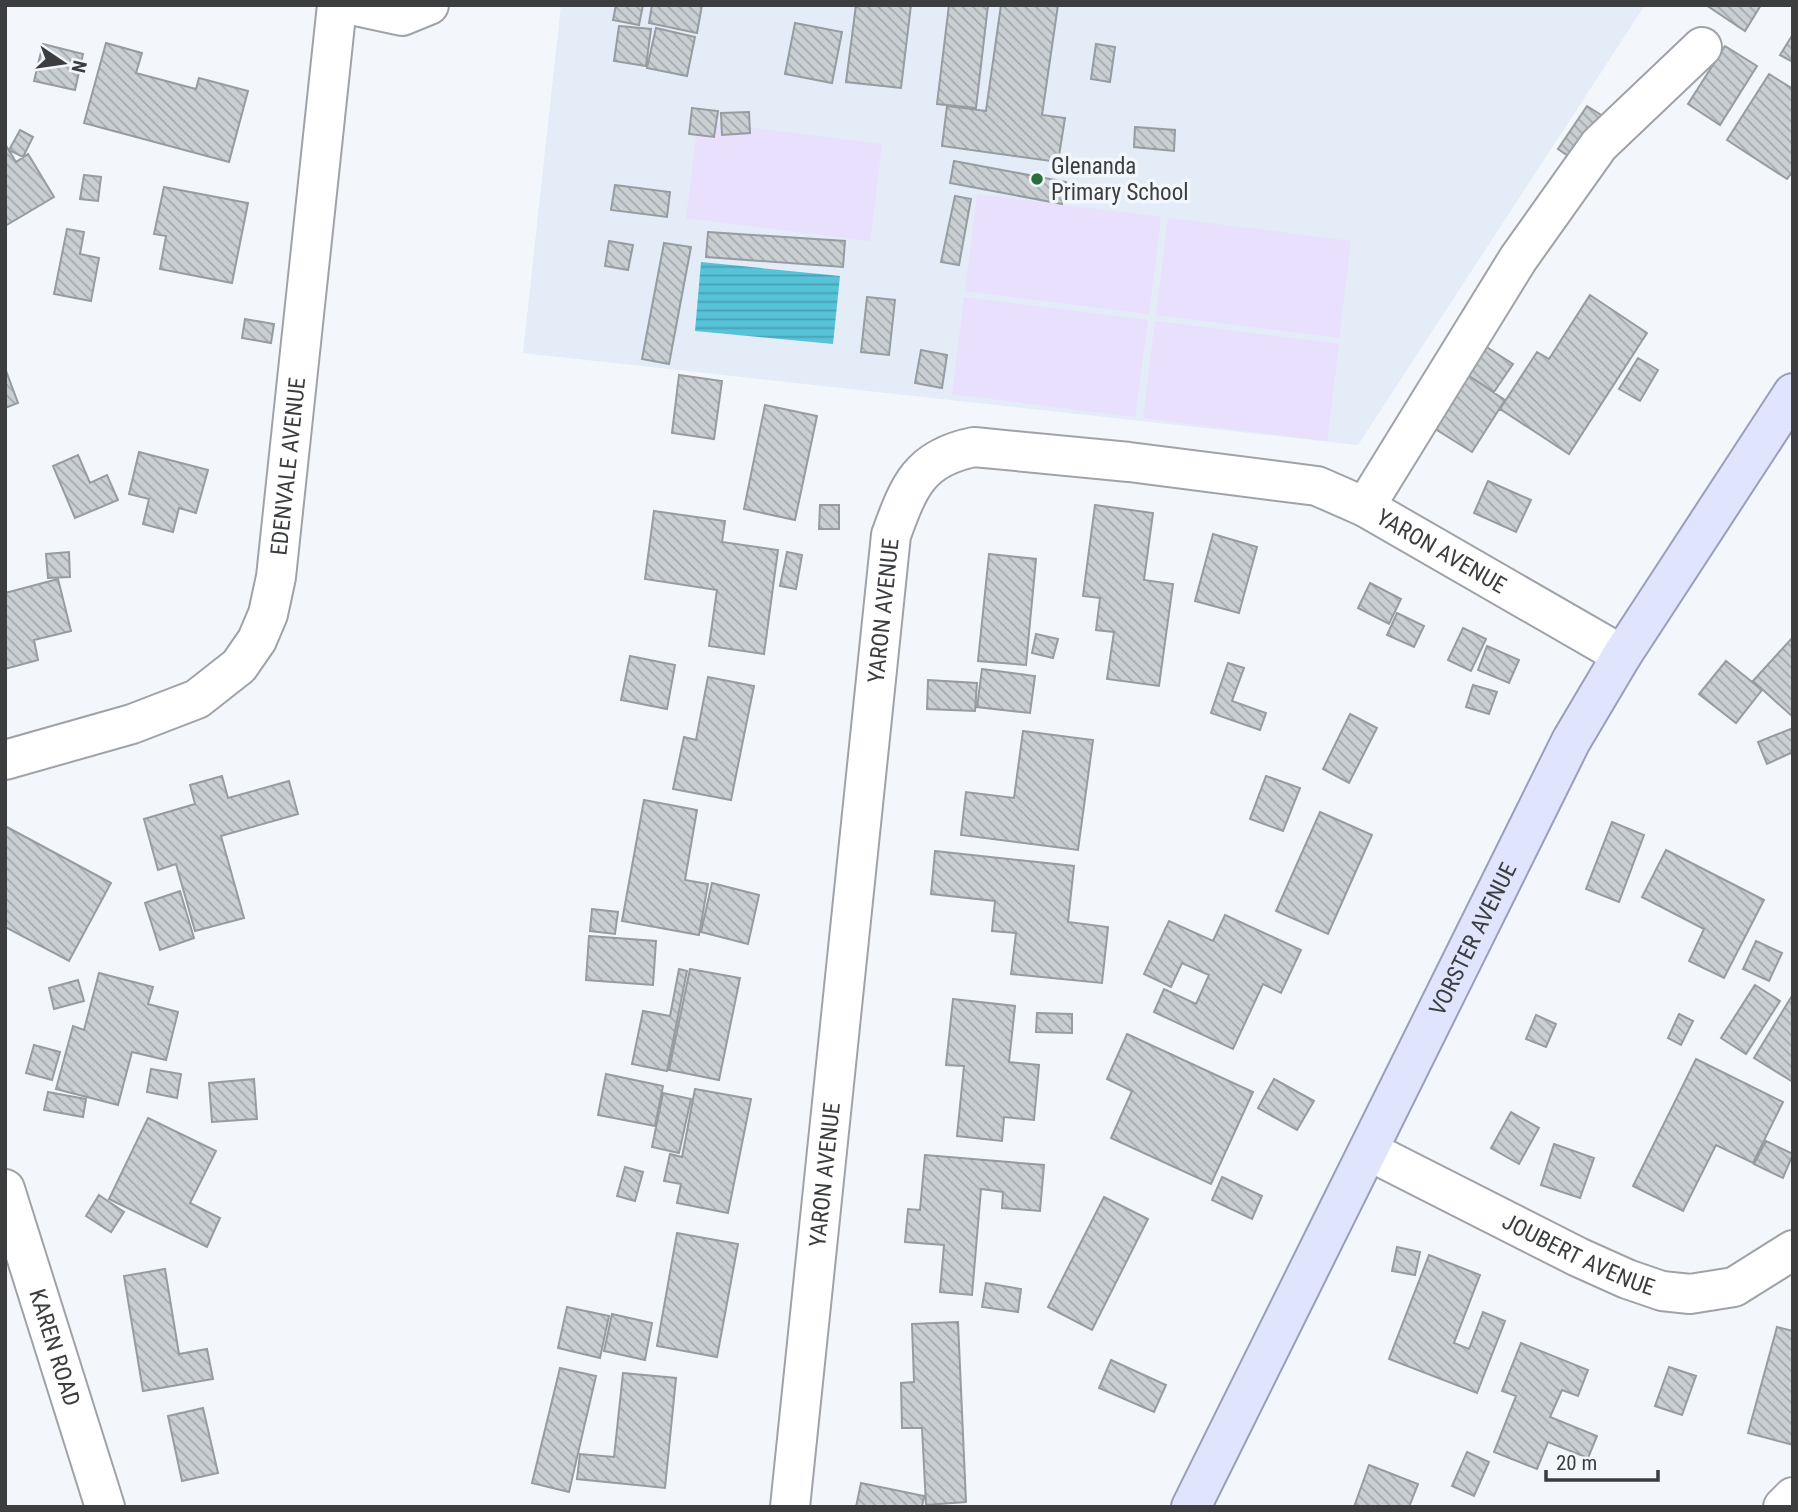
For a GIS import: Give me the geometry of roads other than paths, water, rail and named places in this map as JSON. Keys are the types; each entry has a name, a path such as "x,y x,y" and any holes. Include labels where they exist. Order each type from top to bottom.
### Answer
{"main road":[{"name":"VORSTER AVENUE","path":"1191,1507 1572,741 1622,654 1793,393"}],"street":[{"name":"EDENVALE AVENUE","path":"5,760 132,724 197,699 239,666 257,640 268,614 276,577 337,5"},
{"path":"351,5 412,9"},
{"path":"1365,507 1518,258 1600,145 1702,47"},
{"name":"YARON AVENUE","path":"790,1507 891,535 901,507 915,481 930,464 949,452 984,447 1317,486 1365,507 1622,654"},
{"name":"JOUBERT AVENUE","path":"1369,1151 1578,1257 1662,1292 1690,1294 1734,1287 1793,1250"},
{"name":"KAREN ROAD","path":"5,1189 105,1507"},
{"path":"1783,1507 1793,1497"}],"water":[{"path":"701,262 840,276 833,344 695,331"}],"place":[{"name":"Glenanda Primary School","path":"1037,179"}]}
